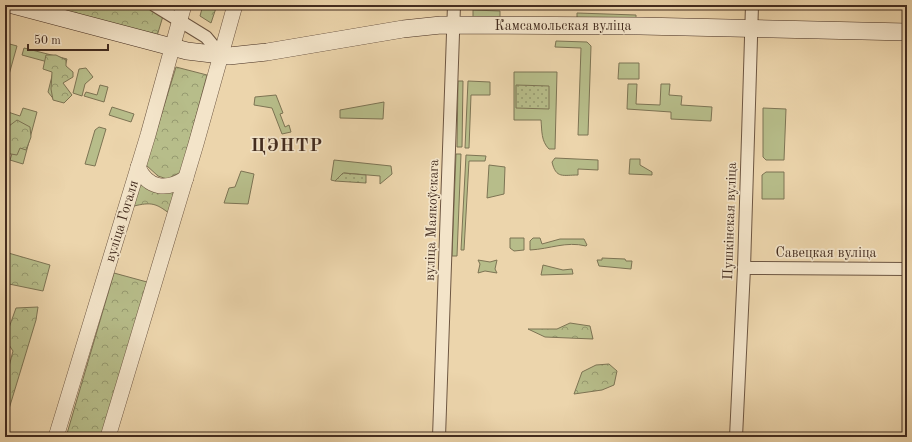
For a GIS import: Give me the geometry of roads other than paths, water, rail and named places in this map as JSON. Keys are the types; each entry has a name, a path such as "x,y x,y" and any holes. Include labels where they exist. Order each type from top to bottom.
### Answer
{"main road":[{"name":"Камсамольская вуліца","path":"13,5 173,48 200,54 221,55 261,53 412,28 453,25 640,26 907,32"}],"street":[{"path":"154,5 206,37 221,55"},
{"name":"вуліца Гогаля","path":"56,437 173,48 184,5"},
{"path":"108,437 186,178 235,5"},
{"name":"вуліца Маякоўскага","path":"439,437 454,5"},
{"name":"Пушкінская вуліца","path":"736,437 744,268 752,5"},
{"path":"138,166 142,175 158,186 172,185 186,178"},
{"name":"Савецкая вуліца","path":"744,268 907,269"}],"district":[{"name":"ЦЭНТР","path":"287,146"}]}
